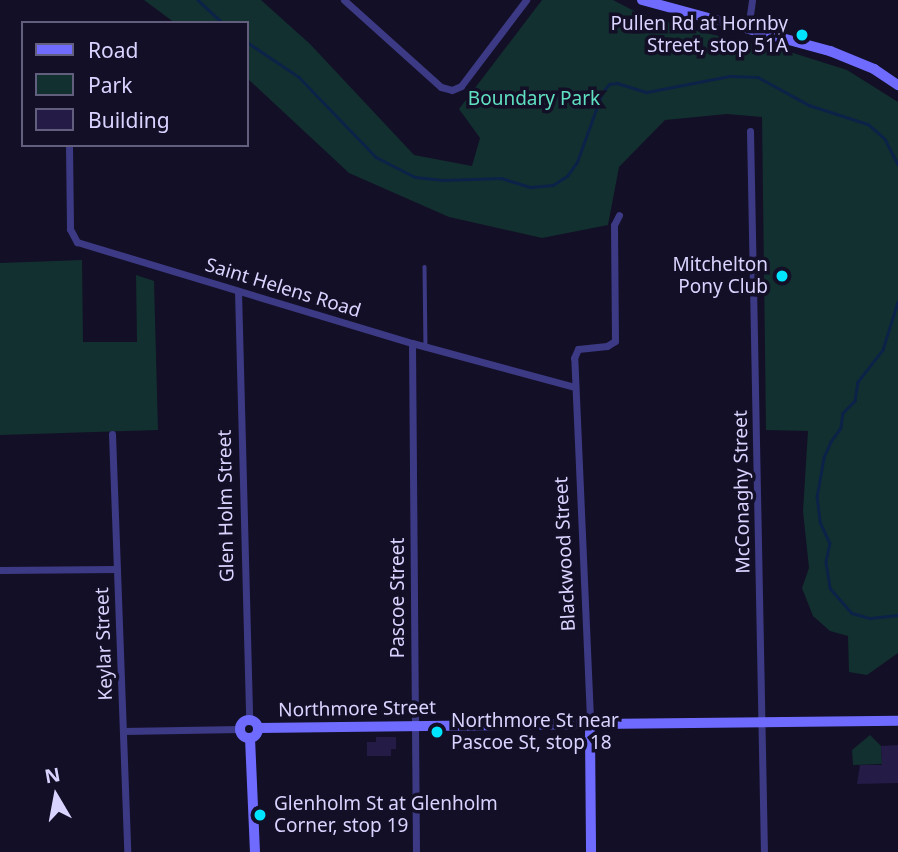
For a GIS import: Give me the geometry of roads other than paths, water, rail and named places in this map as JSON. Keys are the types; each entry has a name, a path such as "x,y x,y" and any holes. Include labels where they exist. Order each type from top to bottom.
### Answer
{"street":[{"path":"344,0 440,87 452,90 461,86 526,0"},
{"path":"642,0 854,60 898,85"},
{"path":"748,29 752,0"},
{"name":"McConaghy Street","path":"750,131 764,852"},
{"name":"Saint Helens Road","path":"69,147 70,229 78,242 412,343 575,387"},
{"name":"Blackwood Street","path":"591,852 590,725 574,358 578,349 607,346 614,341 614,225 619,215"},
{"name":"Glen Holm Street","path":"238,291 253,724"},
{"name":"Pascoe Street","path":"412,343 416,852"},
{"name":"Keylar Street","path":"112,434 127,852"},
{"path":"0,570 117,569"},
{"name":"Northmore Street","path":"253,724 415,726 898,721"},
{"path":"243,723 253,724 256,734 250,738 243,736 240,729 243,723"},
{"path":"123,731 240,729"},
{"path":"250,738 255,852"}],"lane":[{"path":"425,267 426,347"}],"waterway":[{"path":"198,0 221,21"},
{"path":"248,43 299,77 376,157 415,177 443,180 501,178 531,187 553,185 567,176 577,162 602,93 609,84 617,83 647,92 730,76 758,77 809,105 868,124 885,139 898,164"},
{"path":"898,302 883,350 858,382 855,401 843,413 841,428 824,458 817,496 820,522 830,543 826,562 830,588 852,613 870,618 898,615"}],"place":[{"name":"Pullen Rd at Hornby Street, stop 51A","path":"802,35"},
{"name":"Mitchelton Pony Club","path":"782,276"},
{"name":"Northmore St near Pascoe St, stop 18","path":"437,732"},
{"name":"Glenholm St at Glenholm Corner, stop 19","path":"260,815"}],"park label":[{"name":"Boundary Park","path":"534,99"}]}
